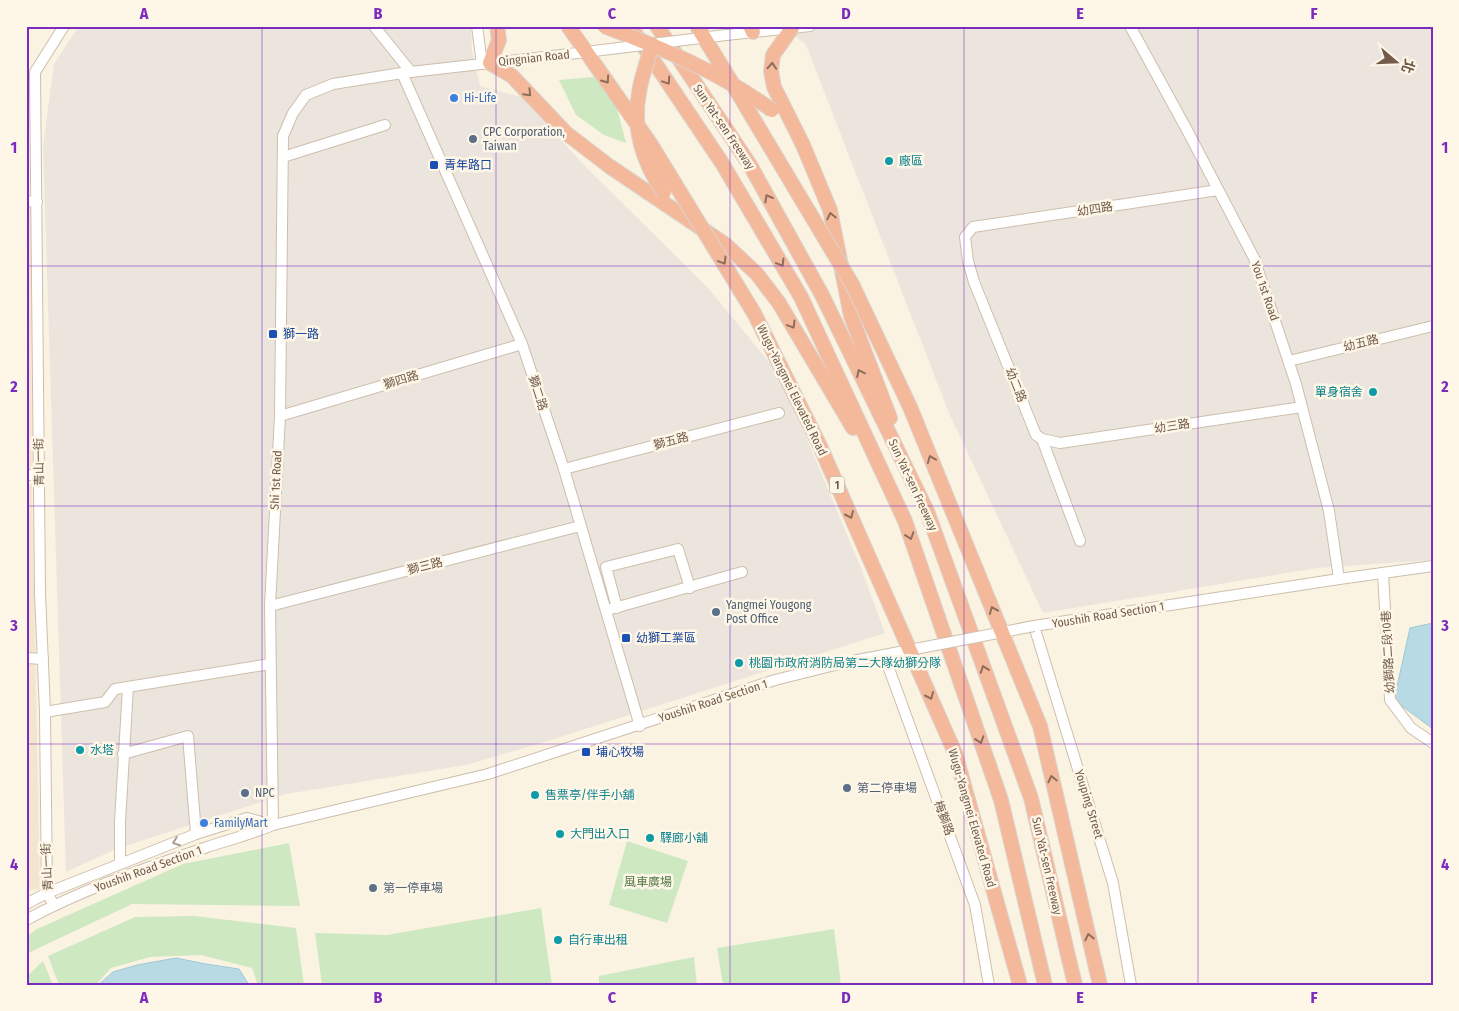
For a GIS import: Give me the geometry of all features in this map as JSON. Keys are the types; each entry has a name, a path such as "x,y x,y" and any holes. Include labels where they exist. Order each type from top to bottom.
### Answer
{"highway":[{"path":"496,26 499,40 486,64 512,76 566,133 609,166 726,245 757,274 779,303 893,497"},
{"name":"Wugu-Yangmei Elevated Road","path":"568,26 650,143 754,313 820,446 955,753 1020,985"},
{"path":"604,26 652,44 705,68 735,85 772,110 802,145"},
{"name":"Sun Yat-sen Freeway","path":"630,26 722,163 801,298 905,521 1001,800 1045,985"},
{"path":"656,26 638,94 638,137 653,178 681,215"},
{"name":"Sun Yat-sen Freeway","path":"656,26 750,165 822,295 927,511 1031,798 1075,985"},
{"path":"697,26 852,284 910,407 1040,726 1100,985"},
{"path":"792,28 773,55 770,71 774,87 830,210 851,316 927,511"}],"street":[{"name":"青山一街","path":"54,905 46,893 45,712 40,593 39,474 31,202 35,72 64,26"},
{"name":"獅二路","path":"374,26 406,72 522,344 564,470 640,726"},
{"path":"477,26 486,64"},
{"name":"Qingnian Road","path":"283,136 293,113 306,95 333,84 406,72 717,36 752,29 810,26"},
{"name":"You 1st Road","path":"1130,26 1254,258 1302,407 1329,511 1339,579"},
{"path":"283,157 385,125"},
{"name":"Shi 1st Road","path":"272,824 270,606 280,416 283,136"},
{"name":"幼四路","path":"973,227 1218,190"},
{"name":"幼二路","path":"973,227 965,237 968,262 1036,435 1042,439 1080,542"},
{"name":"幼五路","path":"1288,361 1433,326"},
{"name":"獅四路","path":"280,416 522,344"},
{"name":"幼三路","path":"1042,439 1060,443 1302,407"},
{"name":"獅五路","path":"564,470 779,413"},
{"path":"26,475 39,474"},
{"name":"獅三路","path":"270,606 580,526"},
{"path":"617,608 606,567 678,548 690,588"},
{"name":"Youshih Road Section 1","path":"26,920 54,905 128,875 252,833 272,824 488,774 640,726 775,680 847,662 1034,626 1433,566"},
{"path":"606,611 742,572"},
{"name":"幼獅路二段10巷","path":"1383,573 1390,700 1412,728 1433,743"},
{"name":"Youping Street","path":"1034,626 1113,883 1131,985"},
{"name":"梅獅路","path":"884,655 975,905 989,985"},
{"path":"26,658 43,659"},
{"path":"45,712 104,702 115,689 270,664"},
{"path":"120,863 123,754 128,687"},
{"path":"123,754 188,736 196,834"},
{"name":"Youshih Road Section 1","path":"26,904 46,893 196,834 248,818 272,824"}],"shaded area":[{"path":"79,26 471,26 472,51 480,86 521,97 584,165 708,288 780,375 861,568 885,633 548,741 466,765 286,794 116,849 66,872 43,146 54,64"},
{"path":"782,26 1433,26 1433,560 1318,568 1043,613 949,413 806,45"},
{"path":"26,206 31,206 32,470 26,470"},
{"path":"32,484 40,889 26,891 26,485"}],"green space":[{"path":"594,77 616,105 626,143 604,135 576,115 559,80"},
{"name":"風車廣場","path":"627,841 688,861 667,923 609,905"},
{"path":"289,843 300,906 132,904 26,954 26,937 37,929 183,864"},
{"path":"541,908 552,985 322,985 315,933 387,935"},
{"path":"194,916 296,928 304,985 258,985 252,968 201,955 150,957 111,968 96,985 59,985 48,956 135,917"},
{"path":"834,929 841,985 723,985 717,948"},
{"path":"694,957 697,985 599,985 599,976"},
{"path":"43,961 53,985 26,985 26,977"}],"water":[{"path":"1433,623 1433,729 1394,700 1410,628"},
{"path":"176,958 239,969 249,985 98,985 113,972 137,965"}],"place":[{"name":"Hi-Life","path":"454,98"},
{"name":"CPC Corporation, Taiwan","path":"473,139"},
{"name":"廠區","path":"889,161"},
{"name":"青年路口","path":"434,165"},
{"name":"獅一路","path":"273,334"},
{"name":"單身宿舍","path":"1373,392"},
{"name":"Yangmei Yougong Post Office","path":"716,612"},
{"name":"幼獅工業區","path":"626,638"},
{"name":"桃園市政府消防局第二大隊幼獅分隊","path":"739,663"},
{"name":"水塔","path":"80,750"},
{"name":"埔心牧場","path":"586,752"},
{"name":"第二停車場","path":"847,788"},
{"name":"NPC","path":"245,793"},
{"name":"售票亭/伴手小舖","path":"535,795"},
{"name":"FamilyMart","path":"204,823"},
{"name":"大門出入口","path":"560,834"},
{"name":"驛廊小舖","path":"650,838"},
{"name":"第一停車場","path":"373,888"},
{"name":"自行車出租","path":"558,940"}]}
